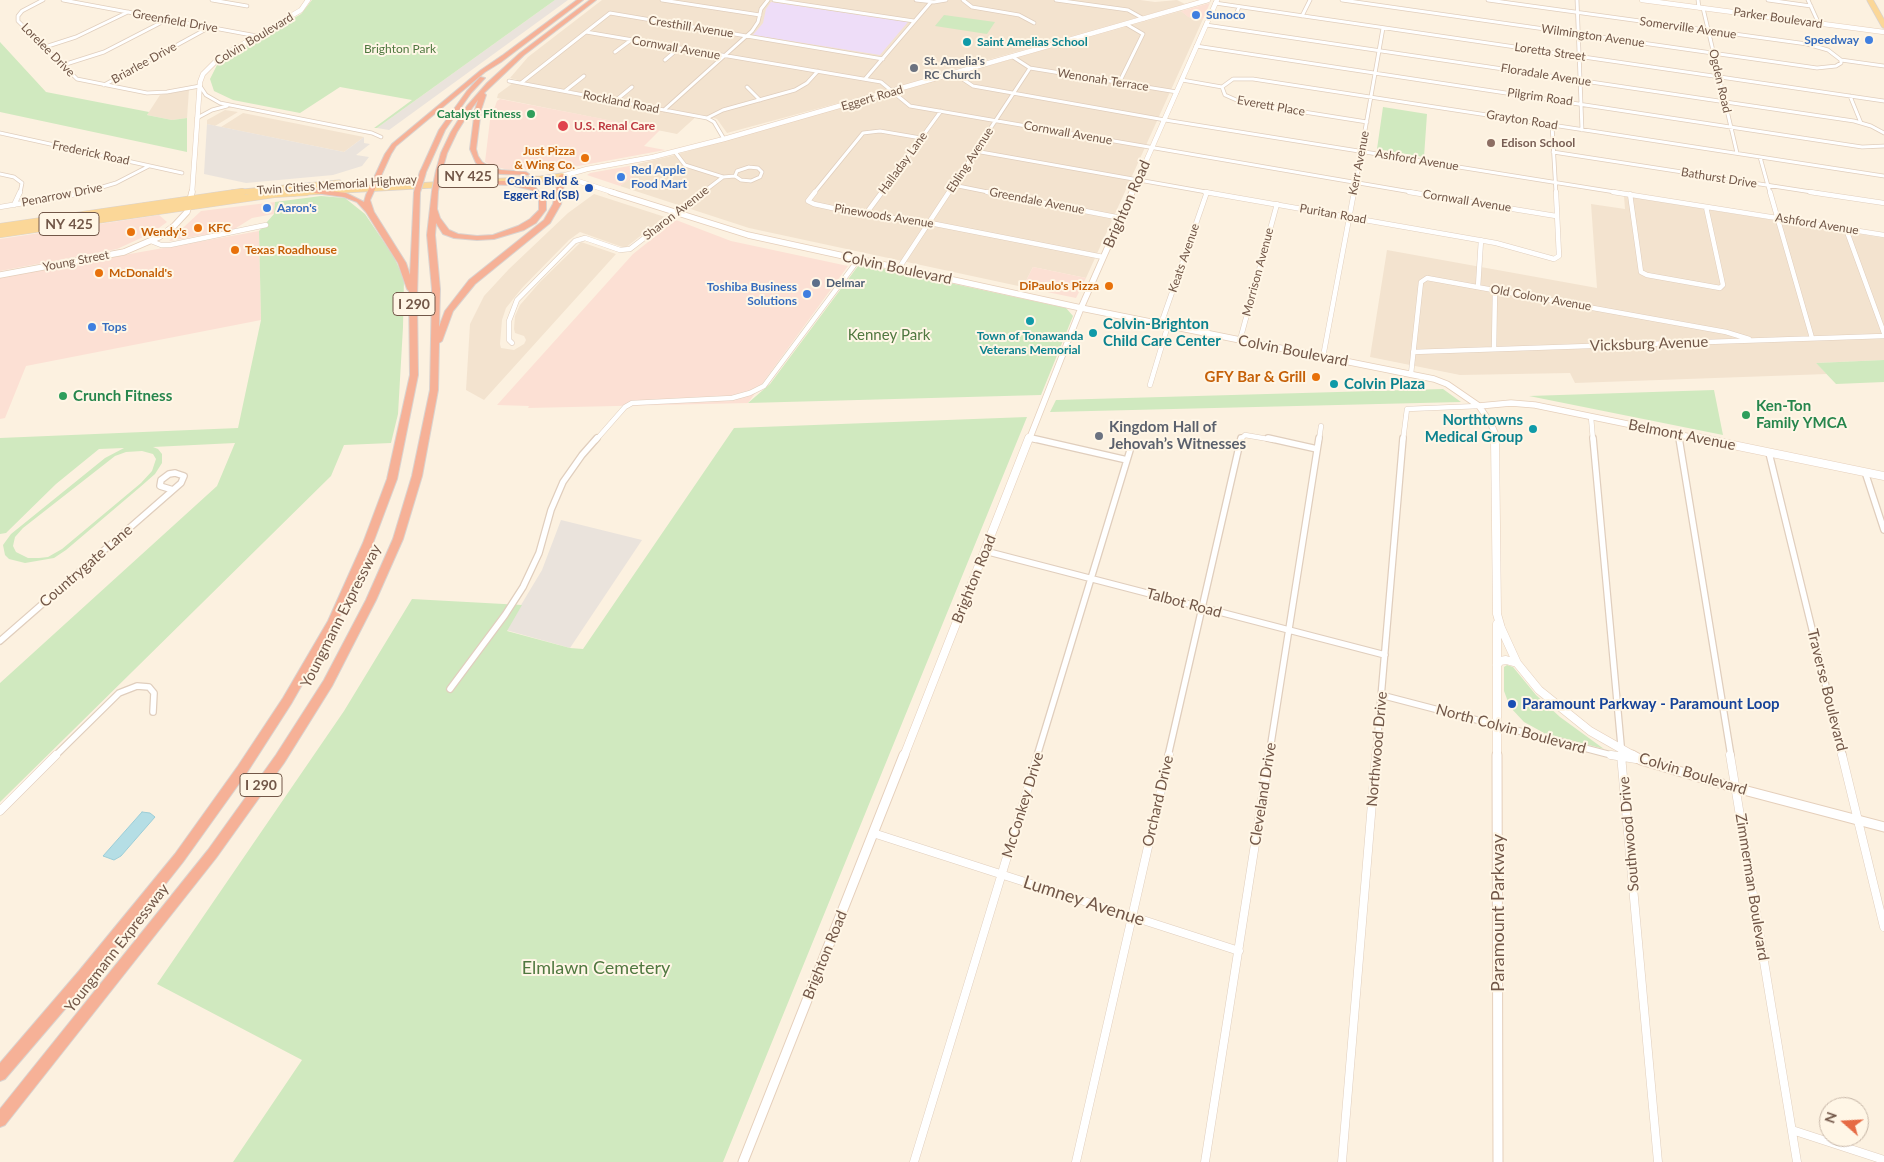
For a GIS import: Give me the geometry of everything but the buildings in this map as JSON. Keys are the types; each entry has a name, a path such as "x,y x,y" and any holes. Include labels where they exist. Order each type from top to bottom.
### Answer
{"highway":[{"name":"Youngmann Expressway","path":"0,1074 84,976 179,858 242,770 287,701 332,622 368,543 392,479 406,415 414,375 417,192 423,172 442,130 469,92 503,57 580,0"},
{"name":"Youngmann Expressway","path":"0,1120 212,854 280,759 318,698 371,600 398,539 417,476 434,390 436,289 431,235 435,191 444,153 469,108 489,84 522,54 593,0"},
{"path":"414,297 402,264 370,212 367,200 388,154 400,140 476,76 503,57"},
{"path":"489,84 478,110 473,149 475,156 478,163 488,168 500,172 526,174"},
{"path":"434,354 449,311 460,296 472,282 547,220 556,204 562,176"},
{"path":"433,207 436,218 446,232 457,236 477,238 494,237 522,228 533,221 542,210 543,201 534,189 510,184 480,182"},
{"path":"315,191 344,194 353,198 370,212"}],"main road":[{"path":"1870,0 1884,25"},
{"name":"Twin Cities Memorial Highway","path":"0,234 190,206 373,184 526,174 562,176"},
{"name":"Twin Cities Memorial Highway","path":"0,227 192,198 280,187 480,182 562,176"}],"street":[{"name":"Lorelee Drive","path":"43,0 24,10 18,19 77,79 147,93 167,92 200,86"},
{"name":"Greenfield Drive","path":"63,0 257,36"},
{"path":"212,0 247,6"},
{"name":"Colvin Boulevard","path":"192,198 197,118 203,74 214,62 301,10 308,0"},
{"path":"662,0 760,15"},
{"path":"664,110 756,26 763,5 768,0"},
{"path":"774,0 914,21"},
{"path":"916,0 931,2 946,0"},
{"path":"963,0 976,8 1019,15 1034,23"},
{"path":"1056,0 1076,1 1128,10 1144,19"},
{"name":"Eggert Road","path":"562,176 675,152 724,139 1208,0"},
{"path":"1302,16 1310,0"},
{"name":"Wilmington Avenue","path":"1342,0 1823,68 1836,66 1841,63 1841,60"},
{"name":"Somerville Avenue","path":"1488,0 1813,45 1833,52 1841,60 1884,66"},
{"path":"1576,0 1582,130"},
{"name":"Parker Boulevard","path":"1642,0 1884,32"},
{"name":"Ogden Road","path":"1698,0 1708,30 1736,153"},
{"path":"1768,0 1811,6"},
{"path":"1808,0 1819,24"},
{"path":"865,79 931,2"},
{"name":"Loretta Street","path":"1216,2 1239,7 1884,101"},
{"name":"Brighton Road","path":"742,1162 1081,308 1216,2"},
{"path":"1235,17 1239,7"},
{"path":"45,47 76,37 128,12"},
{"name":"Cresthill Avenue","path":"521,83 610,14 883,59"},
{"path":"63,65 104,52 168,19"},
{"path":"1119,82 1143,34 1126,24"},
{"name":"Floradale Avenue","path":"1206,25 1861,123 1884,133"},
{"name":"Briarlee Drive","path":"104,85 210,27"},
{"name":"Kerr Avenue","path":"1323,357 1383,28"},
{"name":"Cornwall Avenue","path":"586,32 881,82 910,106 1152,149 1556,216"},
{"path":"615,52 630,40"},
{"name":"Pilgrim Road","path":"1196,46 1862,147 1884,146"},
{"path":"665,60 679,48"},
{"path":"1013,57 1030,68"},
{"name":"Wenonah Terrace","path":"1030,68 1177,92"},
{"name":"Ebling Avenue","path":"899,268 1030,68"},
{"path":"707,118 723,110 800,88 818,72"},
{"name":"Ashford Avenue","path":"955,74 972,86 1013,94 1884,235"},
{"path":"566,91 584,76"},
{"name":"Grayton Road","path":"1222,87 1229,80 1247,79 1884,176"},
{"name":"Everett Place","path":"1182,80 1222,87 1225,95 1236,101 1367,122"},
{"name":"Rockland Road","path":"509,81 707,118"},
{"path":"200,86 203,92 210,98 231,106 372,133 381,138"},
{"path":"615,101 632,87"},
{"path":"747,87 760,100"},
{"path":"1850,96 1861,123"},
{"path":"197,118 212,110 231,106"},
{"name":"Halladay Lane","path":"865,214 941,111"},
{"path":"707,118 714,122 724,139"},
{"name":"Puritan Road","path":"975,151 1481,240 1554,259 1559,256 1552,125"},
{"name":"Pinewoods Avenue","path":"921,138 880,131 863,133 808,199 811,204 928,223 1103,257"},
{"name":"Frederick Road","path":"0,132 182,173"},
{"path":"675,152 685,165 722,178 735,176 741,180 751,181 760,177 762,172 758,168 749,167 737,171 735,176"},
{"name":"Bathurst Drive","path":"1554,152 1884,204"},
{"path":"1760,157 1812,338"},
{"name":"Penarrow Drive","path":"0,207 62,198 93,190 128,178 149,166"},
{"path":"0,174 14,177 22,184 14,204"},
{"name":"Colvin Boulevard","path":"562,176 743,234 1081,308 1411,374 1447,384 1479,406 1490,422 1496,439 1497,612 1501,628 1517,662 1539,690 1622,754 1736,788 1884,827"},
{"name":"Sharon Avenue","path":"512,343 509,340 509,321 517,300 544,270 575,241 585,238 620,250 630,249 722,178"},
{"name":"Greendale Avenue","path":"953,186 1121,218"},
{"name":"Keats Avenue","path":"1165,324 1207,192"},
{"path":"1630,194 1641,272 1647,275 1720,288 1723,285 1706,206"},
{"name":"Young Street","path":"0,275 113,255 151,241 182,220 192,198"},
{"name":"Morrison Avenue","path":"1240,340 1277,204"},
{"name":"Young Street","path":"151,241 161,245 170,245 266,226"},
{"path":"1846,229 1884,334"},
{"path":"1478,287 1481,240"},
{"path":"450,690 505,615 523,587 539,552 551,510 562,482 582,455 625,407 632,403 643,401 732,398 750,393 764,386 774,376 858,260"},
{"name":"Old Colony Avenue","path":"1411,374 1422,280 1430,278 1726,332 1752,340"},
{"path":"1494,290 1494,349"},
{"path":"1150,385 1165,324"},
{"name":"Vicksburg Avenue","path":"1413,352 1884,334"},
{"name":"Belmont Avenue","path":"1479,406 1526,404 1884,476"},
{"name":"Northwood Drive","path":"1342,1162 1406,410 1412,408 1479,406"},
{"name":"Southwood Drive","path":"1591,417 1658,1162"},
{"name":"Cleveland Drive","path":"1205,1162 1321,426"},
{"name":"Orchard Drive","path":"1076,1162 1240,440 1242,436 1248,434 1317,449"},
{"name":"Zimmerman Boulevard","path":"1678,434 1797,1162"},
{"path":"1030,438 1127,460"},
{"name":"McConkey Drive","path":"914,1162 1131,447"},
{"name":"Traverse Boulevard","path":"1769,453 1884,927"},
{"path":"1865,472 1884,530"},
{"name":"Countrygate Lane","path":"0,641 173,490"},
{"name":"Talbot Road","path":"985,551 1384,655"},
{"name":"Paramount Parkway","path":"1497,612 1498,1162"},
{"path":"1497,665 1500,661 1517,662"},
{"path":"0,811 119,693 137,686 149,687 154,693 153,712"},
{"name":"North Colvin Boulevard","path":"1381,694 1497,725 1622,754"},
{"name":"Lumney Avenue","path":"873,833 1239,951"},
{"path":"1792,1130 1884,1160"}],"shaded area":[{"path":"555,0 568,0 389,130 377,128"},
{"path":"602,0 1140,0 1155,2 1177,0 1185,4 952,70 950,73 727,133 717,119 699,114 677,134 497,98 498,94 517,80 510,78 528,57"},
{"path":"771,2 908,22 880,55 753,35 763,23 766,9"},
{"path":"1210,3 1203,19 1188,17 1181,11"},
{"path":"1181,11 1189,17 1203,19 1086,278 1033,267 1023,287 749,228 620,186 633,176 629,166 671,156"},
{"path":"189,90 187,118 172,120 147,115 160,95"},
{"path":"500,99 660,130 644,146 665,150 573,167 509,170 492,166 485,162 490,120 494,120 493,112 497,101"},
{"path":"225,110 238,112 215,126 207,124 207,120"},
{"path":"243,113 364,137 344,152 221,127"},
{"path":"207,124 344,152 364,137 364,143 370,144 356,155 369,157 362,166 333,175 246,183 204,174"},
{"path":"629,166 634,176 620,186 587,175 590,173"},
{"path":"594,194 665,217 625,248 580,232 569,240 522,288 506,308 502,320 501,348 514,350 524,344 526,340 524,336 515,333 514,329 515,316 520,305 540,282 581,242 616,254 484,400 466,390 470,324 484,296 509,269 568,213"},
{"path":"1624,196 1884,238 1884,360 1816,363 1827,374 1575,383 1570,373 1460,375 1370,357 1387,250 1597,288 1591,204 1625,209"},
{"path":"275,202 274,214 252,218 233,230 169,241 201,211"},
{"path":"159,215 167,222 152,233 117,249 0,271 0,239"},
{"path":"676,220 731,241 848,266 748,403 528,408 529,406 497,405 633,254"},
{"path":"259,231 261,320 26,366 5,418 0,419 0,277"},
{"path":"1033,267 1086,278 1076,298 1023,287"},
{"path":"561,520 642,540 570,648 506,630 542,570"}],"green space":[{"name":"Brighton Park","path":"312,0 555,0 377,128 374,128 412,100 340,87 300,113 233,100 214,91 210,79 217,65 301,14"},
{"path":"944,15 995,22 987,34 935,26"},
{"path":"0,42 46,92 149,112 147,115 172,120 187,118 187,152 0,112"},
{"path":"1383,107 1427,114 1424,157 1377,149"},
{"path":"321,196 345,198 365,214 394,257 404,279 398,414 391,443 344,445 331,476 0,802 0,683 217,486 235,443 153,447 162,454 162,463 155,474 66,550 54,558 25,563 9,559 5,555 3,545 11,534 105,458 124,448 99,449 56,484 6,533 0,534 0,438 238,428 261,320 259,231 274,214 275,202","holes":["142,451 153,454 156,459 152,471 141,483 62,549 48,557 39,558 28,558 16,552 13,546 15,537 23,528 115,456 126,452"]},
{"name":"Kenney Park","path":"866,265 1066,308 1073,316 1041,395 748,403 770,384 858,266"},
{"path":"1884,360 1884,382 1836,384 1816,363"},
{"path":"1443,389 1461,402 1050,412 1056,400"},
{"path":"1714,390 1723,435 1529,396"},
{"name":"Elmlawn Cemetery","path":"1027,417 723,1162 233,1162 302,1060 157,984 344,711 412,599 522,605 507,631 570,648 583,649 734,428"},
{"path":"1507,665 1513,667 1536,695 1560,717 1604,749 1544,733 1524,722 1510,707 1504,691 1504,667"}],"water":[{"path":"142,812 150,813 155,817 121,856 114,860 103,856"}],"place":[{"name":"Sunoco","path":"1196,15"},
{"name":"Speedway","path":"1869,40"},
{"name":"Saint Amelias School","path":"967,42"},
{"name":"St. Amelia's RC Church","path":"914,68"},
{"name":"Catalyst Fitness","path":"531,114"},
{"name":"U.S. Renal Care","path":"563,126"},
{"name":"Edison School","path":"1491,143"},
{"name":"Just Pizza & Wing Co.","path":"585,158"},
{"name":"Red Apple Food Mart","path":"621,177"},
{"name":"Colvin Blvd & Eggert Rd (SB)","path":"589,188"},
{"name":"Aaron's","path":"267,208"},
{"name":"KFC","path":"198,228"},
{"name":"Wendy's","path":"131,232"},
{"name":"Texas Roadhouse","path":"235,250"},
{"name":"McDonald's","path":"99,273"},
{"name":"Delmar","path":"816,283"},
{"name":"DiPaulo's Pizza","path":"1109,286"},
{"name":"Toshiba Business Solutions","path":"807,294"},
{"name":"Town of Tonawanda Veterans Memorial","path":"1030,321"},
{"name":"Tops","path":"92,327"},
{"name":"Colvin-Brighton Child Care Center","path":"1093,333"},
{"name":"GFY Bar & Grill","path":"1316,377"},
{"name":"Colvin Plaza","path":"1334,384"},
{"name":"Crunch Fitness","path":"63,396"},
{"name":"Ken-Ton Family YMCA","path":"1746,415"},
{"name":"Northtowns Medical Group","path":"1533,429"},
{"name":"Kingdom Hall of Jehovah’s Witnesses","path":"1099,436"},
{"name":"Paramount Parkway - Paramount Loop","path":"1512,704"}]}
